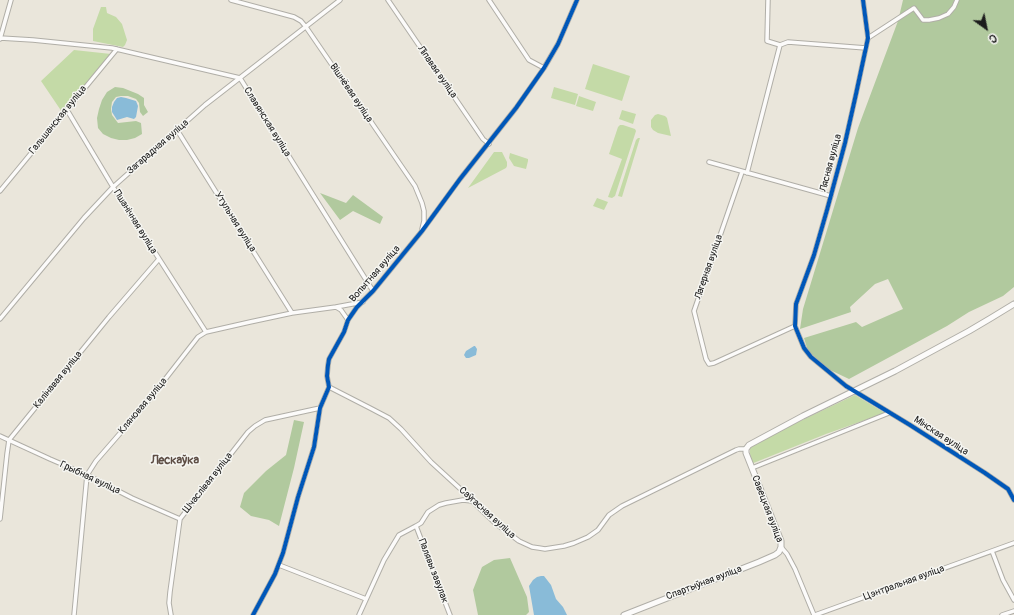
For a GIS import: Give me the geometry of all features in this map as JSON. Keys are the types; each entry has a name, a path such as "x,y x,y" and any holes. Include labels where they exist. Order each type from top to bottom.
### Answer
{"main road":[{"path":"748,447 807,414 969,331 1014,304"},
{"name":"Савецкая вуліца","path":"748,447 746,453 781,541 781,547"},
{"name":"Спартыўная вуліца","path":"624,615 759,562 775,555 779,552 781,547"}],"street":[{"path":"0,38 11,0"},
{"name":"Вішнёвая вуліца","path":"232,0 294,17 301,21 306,27 415,186 424,211 422,231"},
{"name":"Загарадная вуліца","path":"0,319 84,218 113,187 205,105 340,0"},
{"name":"Ліпавая вуліца","path":"388,0 483,139 489,144"},
{"path":"489,0 529,60 544,68"},
{"name":"Вопытная вуліца","path":"253,615 279,565 314,447 320,408 329,387 327,376 329,359 344,332 348,320 357,307 422,231 460,179 516,108 544,68 558,44 577,0"},
{"path":"768,0 767,41 780,45 788,42 866,48"},
{"name":"Лясная вуліца","path":"795,326 796,304 828,210 845,143 866,48 868,38 863,0"},
{"path":"868,38 914,8 923,20 929,20 948,14 954,7 957,0"},
{"name":"Славянская вуліца","path":"0,38 116,49 240,78 372,291"},
{"path":"747,173 780,45"},
{"name":"Гальшанская вуліца","path":"0,191 116,49"},
{"name":"Пшанічная вуліца","path":"67,110 113,187 206,332"},
{"name":"Утульная вуліца","path":"177,130 292,313"},
{"path":"709,162 831,196"},
{"name":"Лагерная вуліца","path":"742,172 694,311 706,360 709,364 714,363 795,326"},
{"name":"Калінавая вуліца","path":"0,519 6,454 9,440 104,323 159,259"},
{"path":"206,332 292,313 362,302"},
{"path":"336,307 341,310 348,320"},
{"name":"Мінская вуліца","path":"795,326 804,348 811,357 846,386 933,439 1006,488 1014,500"},
{"name":"Кляновая вуліца","path":"74,615 87,475 96,461 149,400 198,338 206,332"},
{"name":"Саўгасная вуліца","path":"329,387 370,408 393,422 431,462 495,523 519,541 532,547 545,549 574,543 588,537 598,530 609,515 622,506 736,450 748,447"},
{"name":"Шчаслівая вуліца","path":"171,615 170,592 180,519 248,432 255,426 265,420 320,408"},
{"path":"752,468 889,413"},
{"name":"Грыбная вуліца","path":"0,436 180,519"},
{"path":"359,615 384,560 399,535 421,523 428,512 439,505 464,500 472,501"},
{"name":"Палявы завулак","path":"416,526 450,615"},
{"name":"Цэнтральная вуліца","path":"814,615 1014,543"},
{"name":"Савецкая вуліца","path":"781,547 795,569 814,615"},
{"path":"992,551 1003,580 1014,600"},
{"path":"279,565 366,599"},
{"path":"1002,615 1014,611"}],"green space":[{"path":"903,0 1014,0 1014,287 1003,296 969,312 947,326 849,379 828,369 808,351 804,338 856,322 862,327 903,309 888,279 875,284 850,307 851,312 800,329 803,309 858,128 898,21"},
{"path":"101,7 106,7 107,13 116,17 122,24 127,40 123,47 93,41 93,29"},
{"path":"74,50 111,54 62,112 41,81"},
{"path":"593,64 630,76 622,101 585,89"},
{"path":"115,87 123,88 144,98 144,105 148,112 143,116 140,112 139,103 136,99 128,96 121,96 116,97 112,102 112,115 118,123 136,121 141,123 142,134 135,138 119,140 111,138 103,134 98,128 97,118 102,100 107,92"},
{"path":"554,87 578,94 575,105 551,98"},
{"path":"579,96 596,102 593,111 576,106"},
{"path":"622,110 636,114 633,124 619,119"},
{"path":"658,114 667,118 671,136 658,133 651,127 651,120"},
{"path":"620,125 635,129 636,131 615,196 612,198 608,197 622,159 609,154"},
{"path":"640,138 622,197 618,196 636,140"},
{"path":"494,152 502,152 507,162 506,168 468,188"},
{"path":"510,153 528,159 526,169 514,166 509,158"},
{"path":"320,193 346,203 353,195 383,217 380,224 353,211 340,220"},
{"path":"597,198 608,202 604,210 593,206"},
{"path":"855,395 885,413 826,434 751,464 750,448 756,442"},
{"path":"294,420 304,422 279,526 269,520 251,516 240,507 244,493 266,471 286,455"},
{"path":"510,558 527,597 529,612 526,615 478,615 473,590 482,567 494,560"}],"water":[{"path":"121,97 136,101 138,106 136,117 134,119 127,117 117,120 112,112 114,102 117,98"},
{"path":"474,346 477,349 476,355 466,358 464,355 466,351"},
{"path":"544,576 551,585 556,599 563,607 567,615 534,615 529,586 533,580"}],"cycle path":[{"path":"253,615 275,574 283,553 298,497 314,447 320,408 329,387 327,376 329,359 344,332 348,320 357,307 373,291 422,231 460,179 516,108 544,68 558,44 577,0"},
{"path":"863,0 868,38 845,143 827,210 814,255 796,304 795,326 804,348 811,357 846,386 985,473 1008,489 1014,500"}],"district":[{"name":"Лескаўка","path":"175,461"}]}
